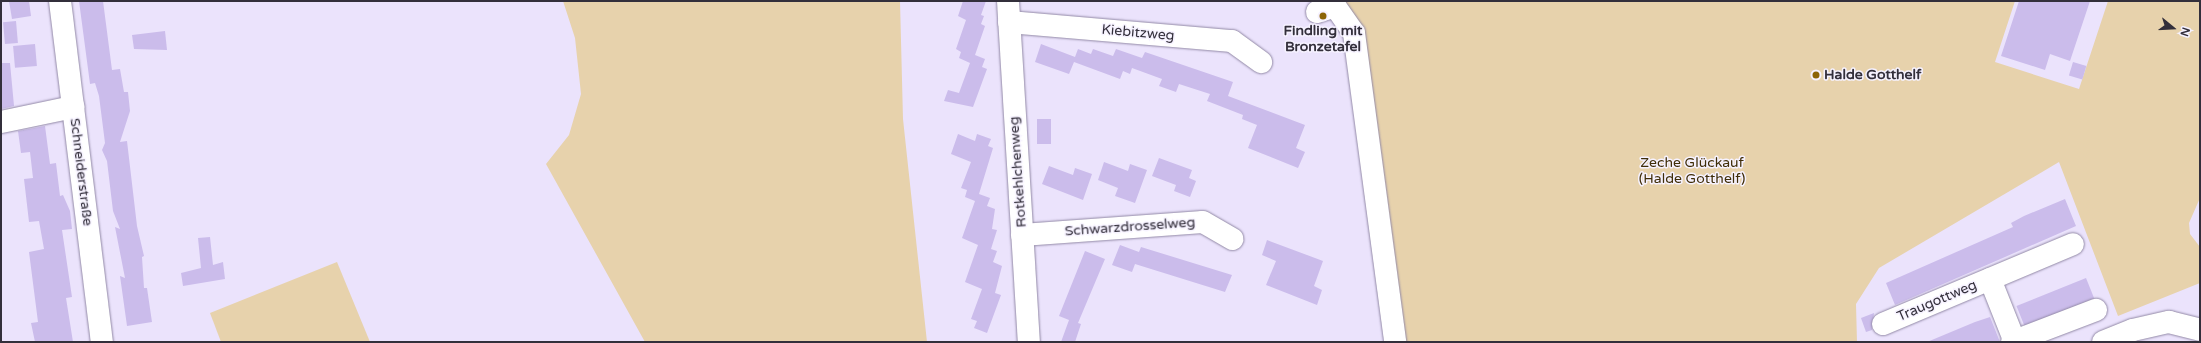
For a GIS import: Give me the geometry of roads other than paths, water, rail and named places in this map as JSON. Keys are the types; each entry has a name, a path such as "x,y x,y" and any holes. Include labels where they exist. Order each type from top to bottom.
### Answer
{"street":[{"name":"Schneiderstraße","path":"60,1 102,342"},
{"name":"Rotkehlchenweg","path":"1008,1 1029,342"},
{"path":"1317,12 1335,6 1354,33 1395,342"},
{"name":"Kiebitzweg","path":"1009,22 1232,41 1261,62"},
{"path":"1,122 73,107"},
{"name":"Schwarzdrosselweg","path":"1022,235 1203,222 1233,239"},
{"name":"Traugottweg","path":"1883,324 2073,244"},
{"name":"Traugottweg","path":"1990,279 2014,342 2096,310"},
{"path":"2104,342 2133,330 2169,322 2199,327"}],"place":[{"name":"Findling mit Bronzetafel","path":"1323,16"},
{"name":"Halde Gotthelf","path":"1816,75"}],"park label":[{"name":"Zeche Glückauf (Halde Gotthelf)","path":"1692,172"}]}
